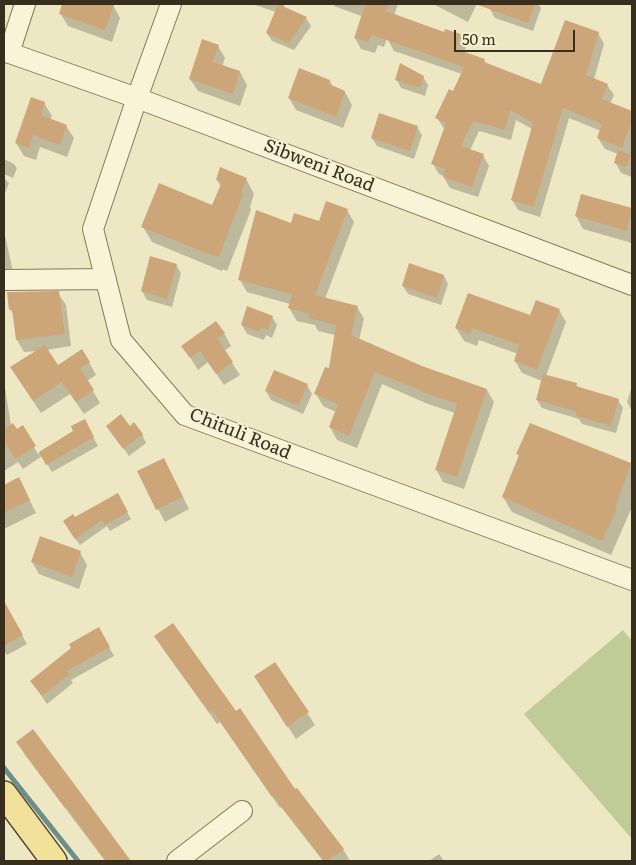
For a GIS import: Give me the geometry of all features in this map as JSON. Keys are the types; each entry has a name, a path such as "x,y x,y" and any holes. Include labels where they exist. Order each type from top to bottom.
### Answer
{"main road":[{"path":"4,794 54,861"}],"street":[{"path":"6,52 25,4"},
{"name":"Chituli Road","path":"172,4 137,98 93,229 121,340 185,415 632,580"},
{"name":"Sibweni Road","path":"6,52 137,98 632,285"},
{"path":"4,280 106,279"},
{"path":"177,861 242,811"}],"green space":[{"path":"623,630 632,641 632,839 524,714"}],"building":[{"path":"62,4 114,4 105,30 59,14"},
{"path":"278,4 307,17 289,43 266,33"},
{"path":"366,4 389,4 386,11 444,32 445,29 461,34 456,49 485,59 484,62 541,84 565,20 599,32 586,75 608,84 602,99 632,111 632,121 622,148 597,138 602,124 563,108 534,207 511,200 533,123 510,110 505,130 473,121 461,146 484,154 472,187 443,177 445,169 431,164 446,123 435,118 449,89 453,91 464,67 372,35 368,42 354,38"},
{"path":"478,4 535,4 528,23"},
{"path":"202,39 219,45 213,62 240,71 233,94 189,79"},
{"path":"400,63 424,76 420,88 395,80"},
{"path":"299,68 330,80 329,84 345,91 336,117 288,98"},
{"path":"31,97 45,102 41,115 67,125 60,145 33,135 29,148 15,143"},
{"path":"379,113 418,126 410,151 371,138"},
{"path":"618,150 631,155 626,167 614,163"},
{"path":"220,167 247,178 241,193 243,194 219,257 141,227 159,183 212,205 222,182 216,180"},
{"path":"581,194 632,208 627,231 575,216"},
{"path":"326,201 348,209 315,295 358,306 351,335 422,366 487,389 457,477 435,470 457,404 375,372 349,436 329,427 338,404 314,394 325,367 329,368 336,325 309,318 310,314 288,308 292,294 238,280 256,210 291,223 294,213 319,221"},
{"path":"150,256 177,264 167,299 141,291"},
{"path":"409,263 444,275 437,298 402,286"},
{"path":"59,291 65,334 16,340 12,309 9,310 7,292"},
{"path":"468,293 530,315 536,300 560,309 537,370 514,361 519,345 472,328 470,334 455,328"},
{"path":"247,306 273,316 268,330 261,328 259,332 241,325"},
{"path":"216,321 225,333 217,338 233,362 216,374 200,351 190,358 181,346"},
{"path":"45,345 58,365 82,349 90,362 80,368 94,390 76,402 62,382 33,401 10,367"},
{"path":"274,370 308,384 298,406 265,391"},
{"path":"543,374 577,383 576,386 619,399 611,426 576,416 577,412 536,400"},
{"path":"121,414 130,426 134,422 143,434 123,449 106,426"},
{"path":"85,419 94,437 46,465 39,452 73,431 71,426"},
{"path":"13,423 17,429 23,425 36,446 15,459 4,440 4,429"},
{"path":"530,423 631,463 615,508 617,509 602,541 502,497 519,455 516,454"},
{"path":"164,458 183,497 156,510 137,471"},
{"path":"19,477 30,500 4,513 4,485"},
{"path":"118,493 128,512 105,525 102,520 75,539 63,521 73,514 75,517"},
{"path":"40,536 81,551 72,577 31,562"},
{"path":"4,601 23,635 4,646"},
{"path":"173,623 236,711 240,708 295,789 297,788 344,849 327,861 324,861 272,797 212,710 209,712 154,636"},
{"path":"99,627 110,647 67,671 70,674 42,696 30,681 71,648 69,644"},
{"path":"275,662 309,712 287,727 254,676"},
{"path":"33,729 131,861 106,861 16,742"}],"waterway":[{"path":"4,768 78,861"}]}
